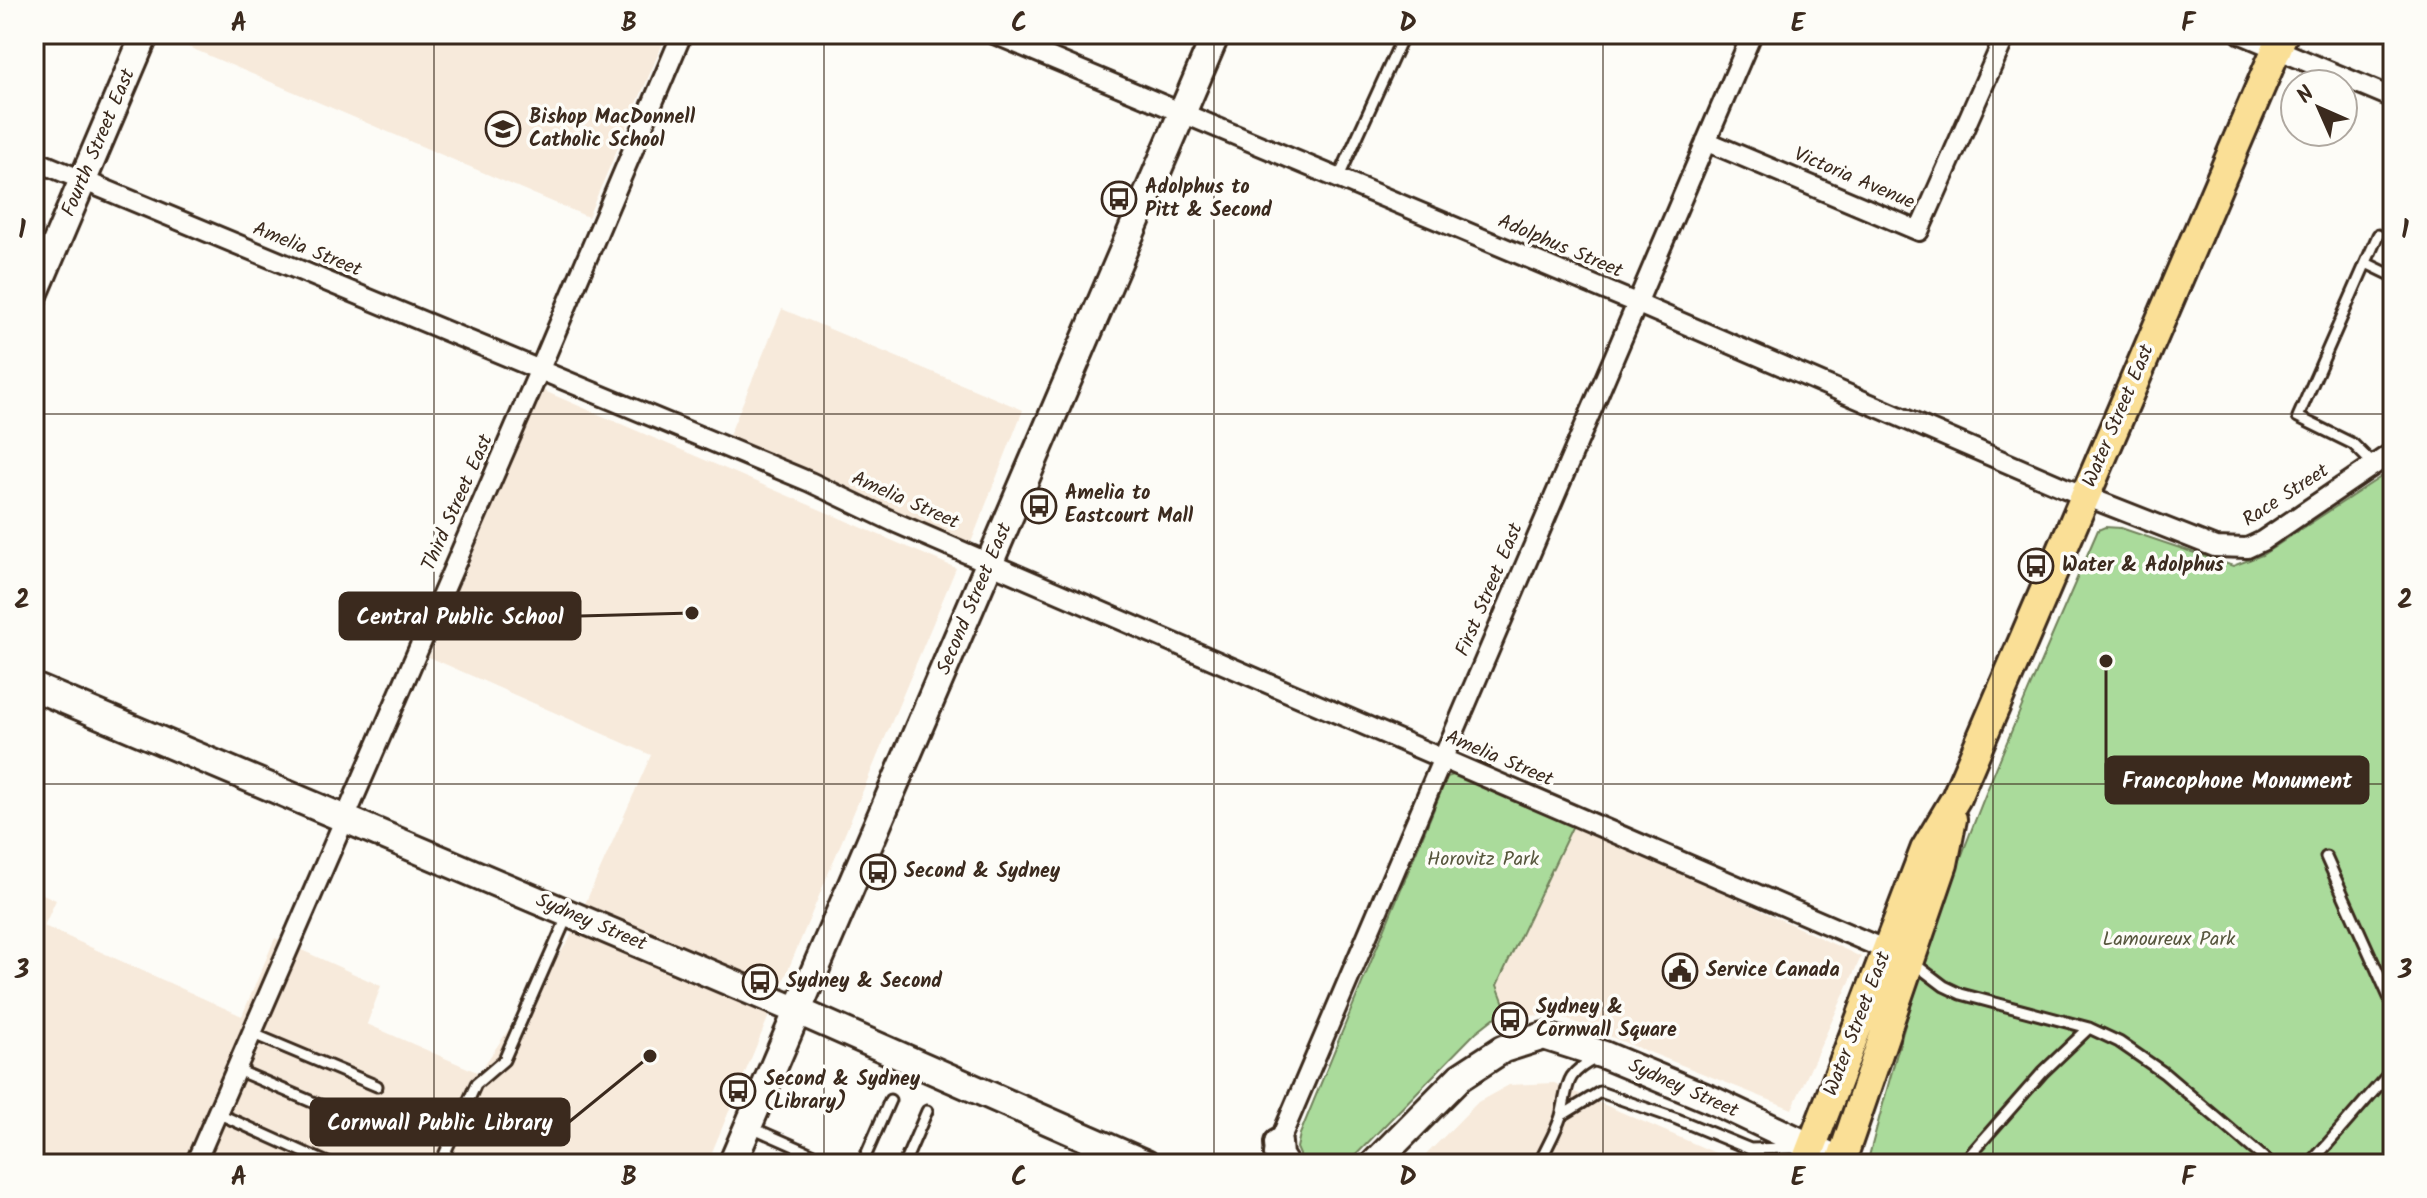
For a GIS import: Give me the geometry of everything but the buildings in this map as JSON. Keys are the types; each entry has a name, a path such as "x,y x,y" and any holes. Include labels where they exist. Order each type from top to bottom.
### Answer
{"main road":[{"name":"Water Street East","path":"1844,1163 1925,850 1956,798 2096,500 2280,41"},
{"name":"Water Street East","path":"1808,1156 1898,955"}],"street":[{"name":"Fourth Street East","path":"34,295 145,34"},
{"name":"Third Street East","path":"195,1164 682,34"},
{"name":"Adolphus Street","path":"994,34 2096,500"},
{"name":"Second Street East","path":"732,1164 1216,34"},
{"name":"First Street East","path":"1277,1157 1442,758 1752,34"},
{"name":"Victoria Avenue","path":"1706,141 1919,231 2006,34"},
{"path":"2241,34 2280,41 2393,98"},
{"name":"Amelia Street","path":"34,160 810,482 1898,955"},
{"name":"Race Street","path":"2096,500 2215,547 2247,548 2393,452"},
{"name":"Sydney Street","path":"34,687 798,1011 1146,1164"},
{"name":"Sydney Street","path":"1374,1164 1460,1077 1503,1049 1544,1036 1604,1055 1712,1100 1784,1135 1808,1156 1844,1163"}],"lane":[{"path":"1338,179 1404,34"},
{"path":"2373,464 2353,444 2298,417 2378,235"},
{"path":"2366,263 2393,276"},
{"path":"2326,857 2393,1006"},
{"path":"440,1164 476,1084 504,1060 568,914"},
{"path":"1898,955 1961,994 2089,1028 2140,1054 2271,1164"},
{"path":"1962,1164 2043,1072 2089,1028"},
{"path":"251,1033 377,1086"},
{"path":"1539,1164 1561,1116 1564,1093 1576,1068 1604,1055"},
{"path":"235,1069 331,1110"},
{"path":"2310,1164 2393,1069"},
{"path":"1561,1116 1600,1092 1750,1149 1808,1156"},
{"path":"862,1164 890,1100"},
{"path":"904,1164 927,1111"},
{"path":"217,1113 330,1164"},
{"path":"748,1126 835,1164"}],"shaded area":[{"name":"Bishop MacDonnell Catholic School","path":"175,34 667,34 588,217 172,40"},
{"path":"782,309 1023,410 970,545 728,438"},
{"path":"542,390 956,568 707,1164 34,1164 34,890 56,900 44,926 242,1016 275,938 381,986 367,1024 479,1073 569,940 651,755 429,657"},
{"path":"1574,823 1861,957 1792,1109 1561,1017 1508,1014 1497,985"},
{"path":"1554,1083 1741,1164 1417,1164 1478,1102 1509,1085"}],"green space":[{"name":"Lamoureux Park","path":"2393,469 2393,1164 1867,1164 1909,1010 1944,904 2007,743 2098,530 2121,528 2233,566 2262,555"},
{"name":"Horovitz Park","path":"1460,773 1574,823 1497,985 1508,1014 1494,1018 1476,1032 1347,1164 1304,1164 1297,1148 1300,1134 1447,777"}],"place":[{"name":"Bishop MacDonnell Catholic School","path":"503,129"},
{"name":"Adolphus to Pitt & Second","path":"1119,199"},
{"name":"Amelia to Eastcourt Mall","path":"1039,506"},
{"name":"Water & Adolphus","path":"2036,566"},
{"name":"Central Public School","path":"692,613"},
{"name":"Francophone Monument","path":"2106,661"},
{"name":"Second & Sydney","path":"878,872"},
{"name":"Service Canada","path":"1680,971"},
{"name":"Sydney & Second","path":"760,982"},
{"name":"Sydney & Cornwall Square","path":"1510,1020"},
{"name":"Cornwall Public Library","path":"650,1056"},
{"name":"Second & Sydney (Library)","path":"738,1091"}]}
